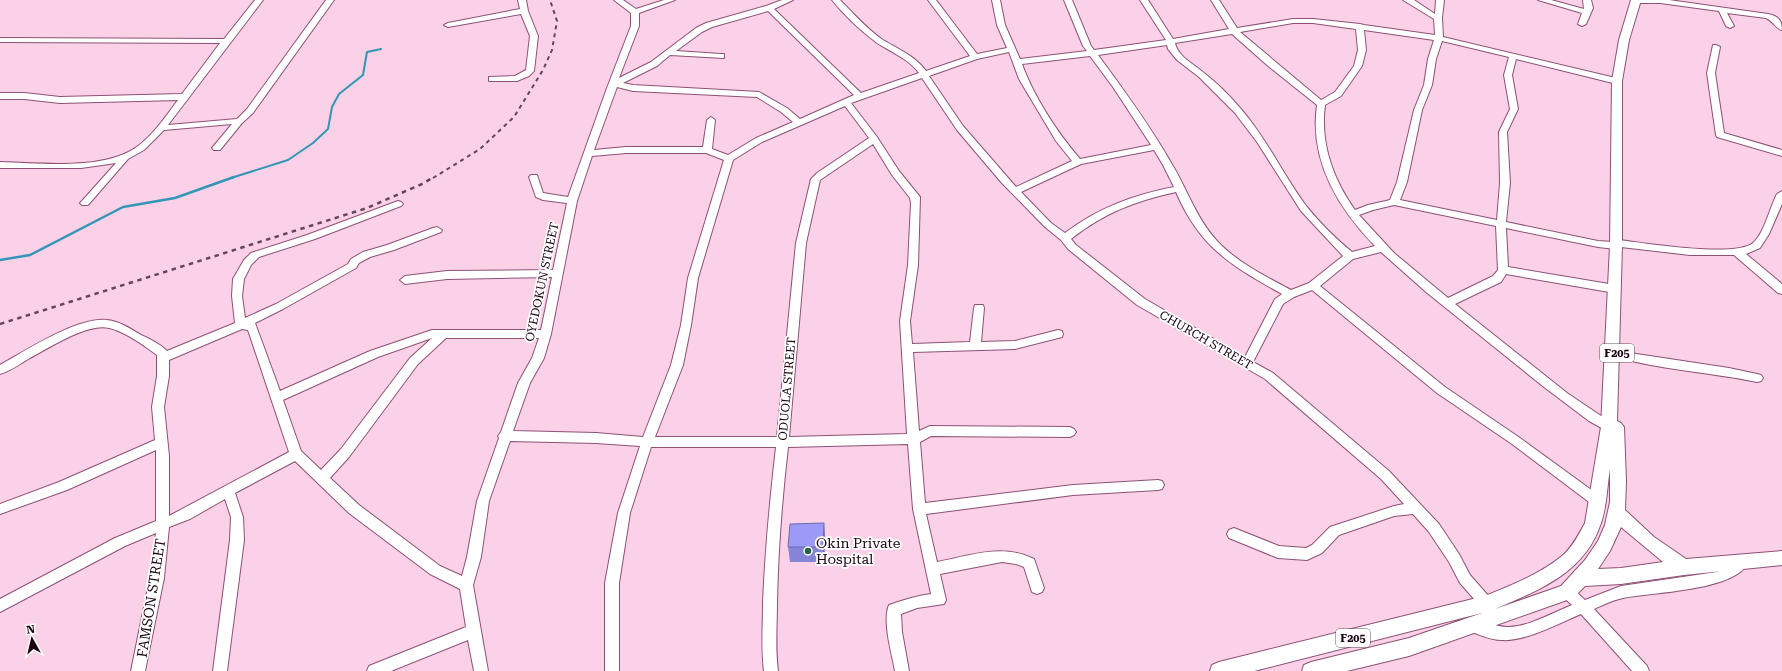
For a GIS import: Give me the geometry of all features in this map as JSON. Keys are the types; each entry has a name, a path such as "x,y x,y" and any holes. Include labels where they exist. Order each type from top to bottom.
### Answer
{"main road":[{"name":"F205","path":"1619,167 1617,81 1624,40 1639,0"},
{"name":"F205","path":"1311,671 1409,647 1567,592 1582,578 1606,543 1616,512 1618,192 1621,82 1625,58 1639,0"},
{"name":"F205","path":"1219,671 1488,604 1533,584 1569,561 1584,542 1593,523 1609,427 1618,245"},
{"path":"1616,512 1647,542 1684,567"},
{"path":"1582,578 1621,576 1684,567 1781,560"},
{"path":"1399,626 1409,647"}],"street":[{"path":"0,164 88,164 110,162 125,157 149,142 226,40 259,0"},
{"path":"217,148 239,121 250,112 330,0"},
{"path":"492,78 520,78 530,71 534,36 524,11 522,0"},
{"path":"618,0 635,12 671,0"},
{"path":"613,86 654,64 699,30 709,25 769,8 789,0"},
{"name":"CHURCH STREET","path":"836,0 867,32 914,63 924,75 960,128 1015,191 1048,225 1065,238 1072,247 1141,302 1269,376 1385,475 1434,528 1466,579 1488,604"},
{"path":"932,0 975,57"},
{"path":"996,0 1000,25 1018,62 1023,79 1060,141 1078,162"},
{"path":"1068,0 1087,46 1117,86 1168,165 1174,176 1178,189 1208,238 1238,264 1290,294"},
{"path":"1144,0 1156,20 1169,36 1172,49 1180,58 1202,75 1238,111 1261,141 1304,209 1339,247 1350,256"},
{"path":"1215,0 1235,32 1270,63 1322,104"},
{"path":"1407,0 1415,3 1428,14 1438,18"},
{"path":"1394,202 1402,182 1418,110 1428,85 1432,59 1439,38 1438,18 1440,0"},
{"path":"1542,0 1586,12"},
{"path":"1582,24 1589,8 1587,0"},
{"path":"1639,0 1660,1 1768,16 1775,19 1782,28"},
{"path":"769,8 860,96"},
{"path":"1722,10 1730,26"},
{"path":"448,25 524,11"},
{"name":"OYEDOKUN STREET","path":"481,671 466,585 474,557 483,501 504,436 524,383 538,358 546,334 572,201 635,26 635,12"},
{"path":"1018,62 1094,54 1302,20 1360,26 1439,38 1617,81"},
{"path":"1322,104 1338,94 1358,66 1362,50 1360,26"},
{"path":"0,40 226,40"},
{"path":"1716,46 1711,73 1712,89 1720,135 1782,153"},
{"path":"612,671 610,614 612,583 616,551 624,513 647,442 677,365 686,325 693,278 729,159 759,140 860,96 975,57 1011,49"},
{"path":"670,53 721,56"},
{"path":"1447,303 1497,279 1503,270 1501,225 1505,183 1503,132 1514,109 1508,75 1513,56"},
{"path":"613,86 759,95 784,110 799,123"},
{"path":"0,96 24,96 60,100 184,97"},
{"path":"846,102 874,139 895,173 915,197 916,203 913,265 906,321 919,509 939,600 917,602 894,610 895,632 902,671"},
{"path":"1322,104 1319,129 1321,146 1335,186 1353,214 1382,248 1447,303 1590,416 1609,427"},
{"path":"707,150 712,120"},
{"path":"161,128 239,121"},
{"name":"ODUOLA STREET","path":"771,671 771,557 774,514 783,442 801,243 814,185 820,174 874,139"},
{"path":"1015,191 1078,162 1155,147"},
{"path":"589,153 626,150 707,150 729,159"},
{"path":"84,203 118,167 125,157"},
{"path":"534,177 539,195 542,197 572,201"},
{"path":"1065,238 1078,227 1137,198 1178,189"},
{"path":"1353,214 1371,207 1394,202 1598,244 1677,250 1737,252 1755,246 1766,229 1782,194"},
{"path":"242,325 236,288 240,275 249,260 255,255 311,237 398,204"},
{"path":"0,370 62,337 82,328 97,324 109,324 157,349 164,357 242,325 293,300 352,266 355,261 367,254 390,248 437,230"},
{"path":"1247,363 1278,302 1290,294 1313,286 1350,256 1382,248"},
{"path":"1737,252 1762,275 1782,290"},
{"path":"1503,270 1615,289"},
{"path":"405,280 447,275 558,273"},
{"path":"1313,286 1441,390 1516,441 1597,501"},
{"path":"975,345 979,308"},
{"path":"242,325 252,326 278,397 296,454 354,509 396,542 435,570 466,585"},
{"path":"321,479 345,453 414,361 445,333"},
{"path":"278,397 403,343 432,334 546,334"},
{"path":"908,348 1015,345 1058,334"},
{"path":"1617,353 1630,357 1729,372 1757,378"},
{"name":"FAMSON STREET","path":"138,671 157,578 162,525 163,456 158,408 164,357"},
{"path":"504,436 596,438 647,442 783,442 914,440 930,431 1070,432"},
{"path":"0,509 63,486 161,443"},
{"path":"0,606 120,542 185,515 228,490 296,454"},
{"path":"919,509 1073,490 1158,485"},
{"path":"220,671 237,540 237,517 228,490"},
{"path":"1234,534 1278,552 1307,554 1317,549 1335,531 1394,511 1414,508"},
{"path":"933,569 1002,556 1011,556 1019,558 1029,564 1037,588"},
{"path":"1472,625 1501,635 1509,635 1521,632 1584,608 1621,592 1717,578 1730,573 1741,563"},
{"path":"1567,592 1584,608 1642,671"},
{"path":"374,671 474,631"}],"building":[{"path":"824,523 823,547 788,547 790,524"}],"waterway":[{"path":"233,177 288,160 313,143 328,129 332,107 339,94 363,75 367,52 381,49"},
{"path":"0,260 30,255 123,207 175,198 233,177"}],"railway":[{"path":"433,178 480,149 514,117 543,70 552,50 557,21 550,0"},
{"path":"0,324 367,208 422,184 434,177"}],"place":[{"name":"Okin Private Hospital","path":"808,551"}]}
